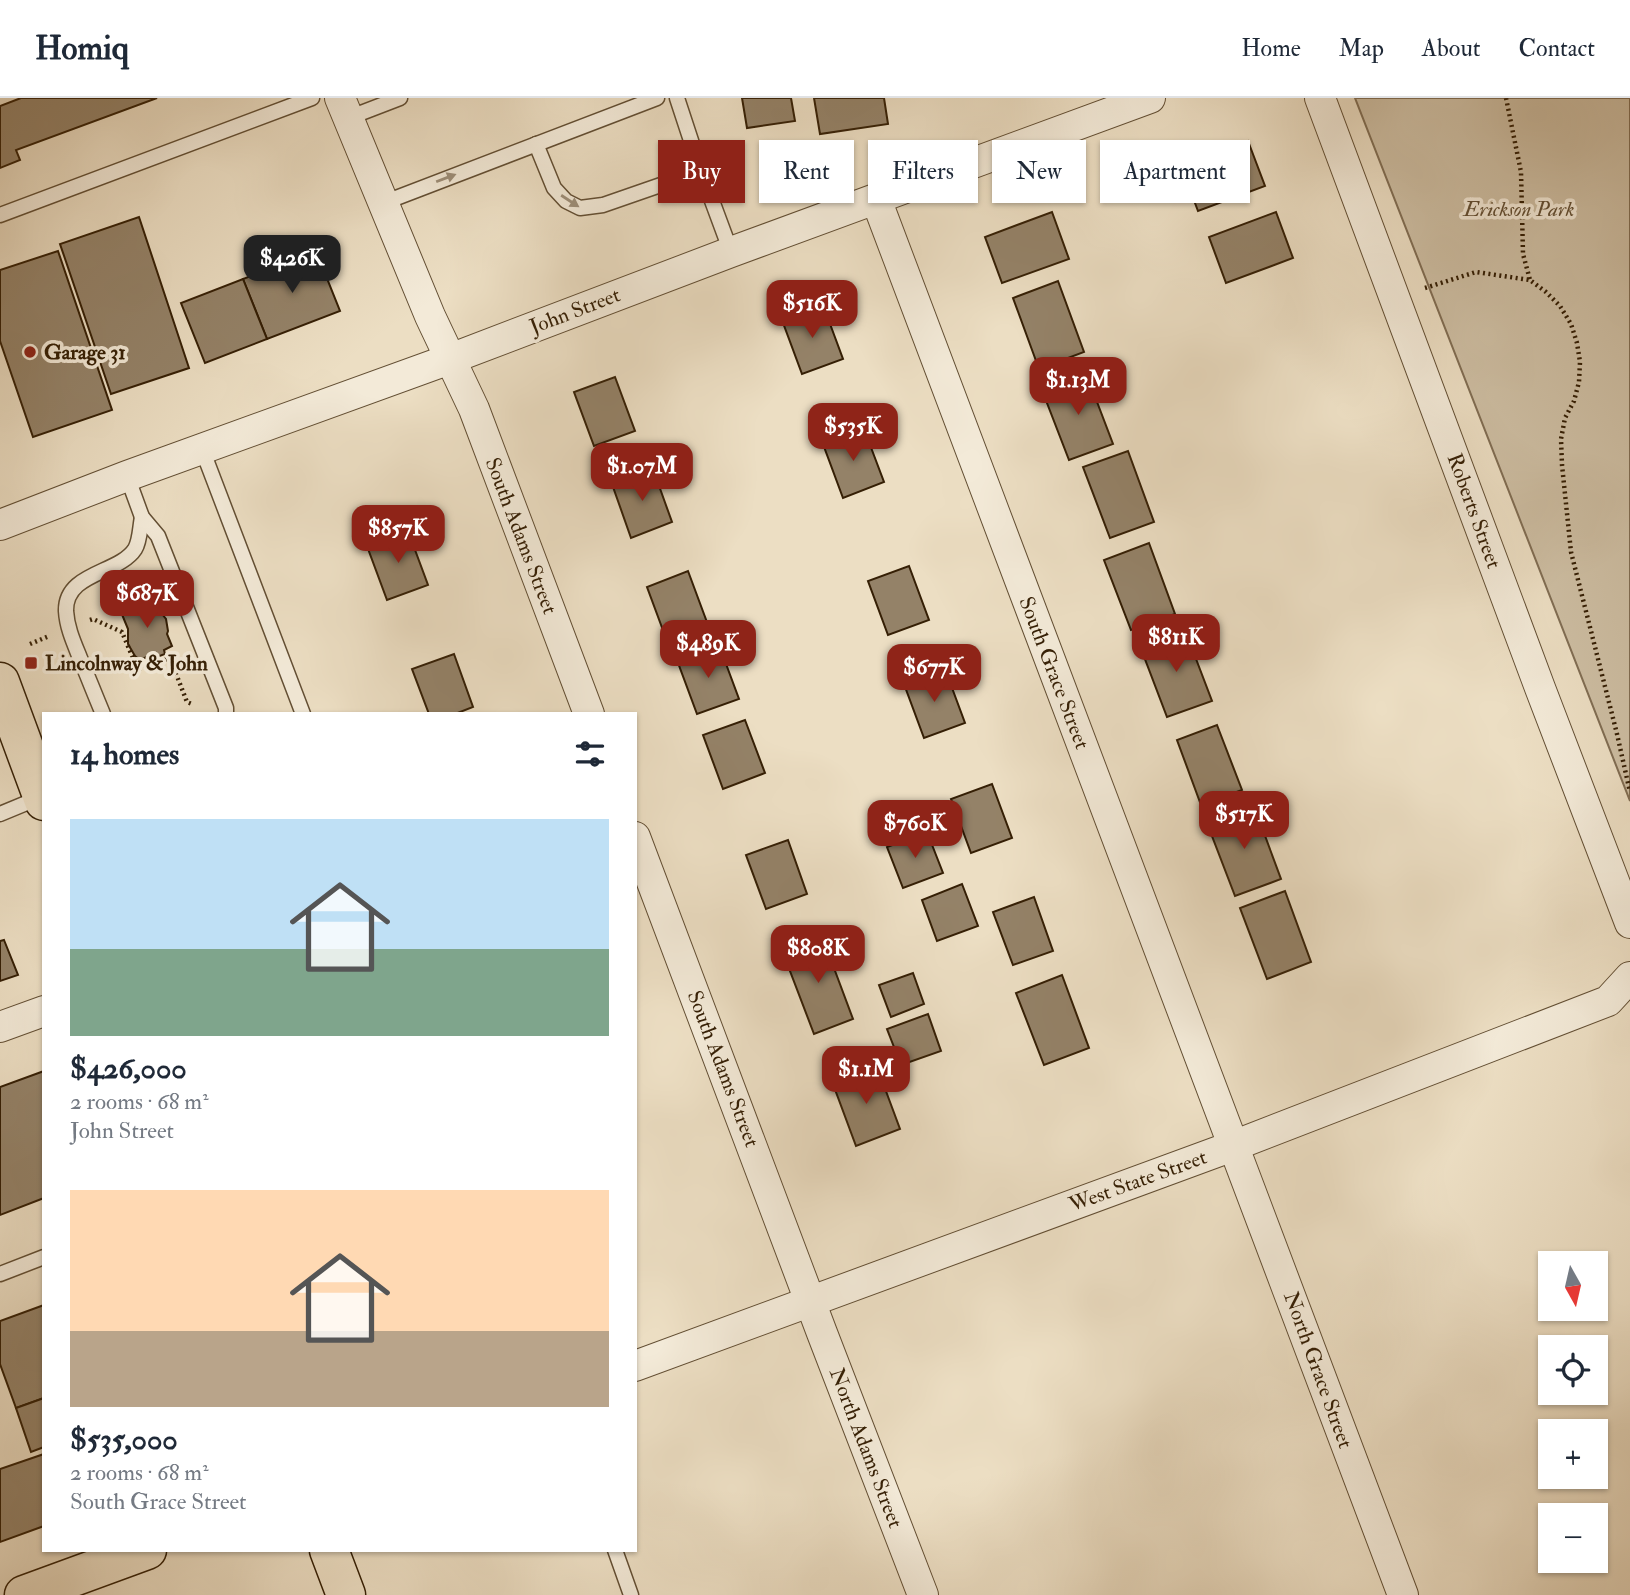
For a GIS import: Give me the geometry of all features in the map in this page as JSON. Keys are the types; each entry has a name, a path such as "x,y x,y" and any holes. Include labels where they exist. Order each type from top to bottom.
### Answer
{"main road":[{"path":"0,682 42,795"},
{"path":"24,1595 142,1552"},
{"path":"330,1552 346,1595"}],"street":[{"name":"John Street","path":"978,161 1150,98"},
{"name":"Roberts Street","path":"1320,98 1539,688 1630,923"},
{"name":"South Adams Street","path":"344,108 430,316 474,409 588,712"},
{"name":"John Street","path":"0,525 868,202"},
{"name":"South Grace Street","path":"878,203 1234,1146"},
{"name":"South Adams Street","path":"637,842 810,1301"},
{"name":"West State Street","path":"637,1365 1234,1146 1608,1001 1630,977"},
{"path":"0,1027 42,1017"},
{"name":"North Grace Street","path":"1234,1146 1403,1595"},
{"name":"North Adams Street","path":"810,1301 923,1595"}],"lane":[{"path":"0,215 312,98"},
{"path":"344,108 400,98"},
{"path":"383,203 657,98"},
{"path":"677,98 691,140"},
{"path":"536,144 554,188 566,201 580,208 603,205 658,186"},
{"path":"713,203 731,252"},
{"path":"202,449 302,712"},
{"path":"127,476 142,517 158,536 226,712"},
{"path":"102,712 69,628 66,609 73,589 93,575 127,558 136,548 142,517"},
{"path":"0,814 42,798"},
{"path":"0,1274 42,1258"},
{"path":"616,1552 631,1595"}],"path":[{"path":"1506,98 1521,172 1523,254 1530,280"},
{"path":"1394,298 1476,272 1530,280 1560,306 1571,324 1580,362 1579,382 1574,401 1565,418 1561,439 1571,552 1630,792"},
{"path":"86,622 93,619 122,632 138,670 170,658 187,702 192,704"}],"green space":[{"name":"Erickson Park","path":"1355,98 1630,98 1630,801"}],"building":[{"path":"21,98 157,98 16,150 20,160 0,168 0,106"},
{"path":"742,98 791,98 795,121 747,128"},
{"path":"814,98 884,98 888,124 820,134"},
{"path":"1250,146 1265,186 1250,192"},
{"path":"1195,203 1219,203 1198,211"},
{"path":"1052,212 1069,259 1002,283 985,237"},
{"path":"1276,212 1293,258 1226,283 1209,237"},
{"path":"139,217 189,368 111,394 60,244"},
{"path":"58,251 112,410 33,437 0,341 0,270"},
{"path":"316,251 340,311 267,339 243,279"},
{"path":"243,279 267,339 205,363 181,303"},
{"path":"1058,281 1084,352 1039,369 1013,298"},
{"path":"823,305 843,359 802,374 782,320"},
{"path":"1086,373 1113,444 1069,460 1042,390"},
{"path":"615,377 635,431 594,446 574,392"},
{"path":"864,429 884,482 843,498 823,444"},
{"path":"1128,451 1154,522 1110,538 1083,467"},
{"path":"653,469 672,522 631,538 612,484"},
{"path":"408,531 428,585 387,600 367,546"},
{"path":"1149,543 1175,614 1131,630 1104,560"},
{"path":"909,566 929,620 888,635 868,581"},
{"path":"688,571 708,625 667,641 647,587"},
{"path":"153,599 157,611 166,619 167,634 172,646 164,650 165,654 157,657 156,653 140,660 128,644 128,629 121,612"},
{"path":"1185,630 1212,701 1167,717 1140,646"},
{"path":"719,645 739,699 697,714 677,660"},
{"path":"454,654 473,707 460,712 428,712 412,669"},
{"path":"945,669 965,723 924,738 904,684"},
{"path":"745,720 765,773 723,789 703,735"},
{"path":"1217,725 1242,790 1201,805 1177,740"},
{"path":"992,784 1012,838 971,853 951,799"},
{"path":"1254,806 1281,879 1235,896 1207,823"},
{"path":"927,832 943,873 903,888 887,847"},
{"path":"788,840 807,894 766,909 746,855"},
{"path":"962,884 978,926 937,941 922,900"},
{"path":"1285,891 1311,962 1267,979 1240,908"},
{"path":"1034,897 1053,951 1013,965 993,912"},
{"path":"822,936 853,1019 814,1034 782,950"},
{"path":"4,940 18,975 0,981 0,941"},
{"path":"913,973 924,1004 891,1017 879,985"},
{"path":"1062,975 1089,1048 1044,1065 1016,993"},
{"path":"928,1014 941,1051 901,1065 887,1029"},
{"path":"877,1067 900,1129 856,1146 833,1084"},
{"path":"42,1072 42,1199 0,1215 0,1087"},
{"path":"42,1306 42,1399 16,1408 0,1364 0,1321"},
{"path":"42,1399 42,1448 31,1452 16,1408"},
{"path":"42,1455 42,1527 0,1542 0,1469"}],"place":[{"name":"Garage 31","path":"30,352"},
{"name":"Lincolnway & John","path":"31,663"}]}
